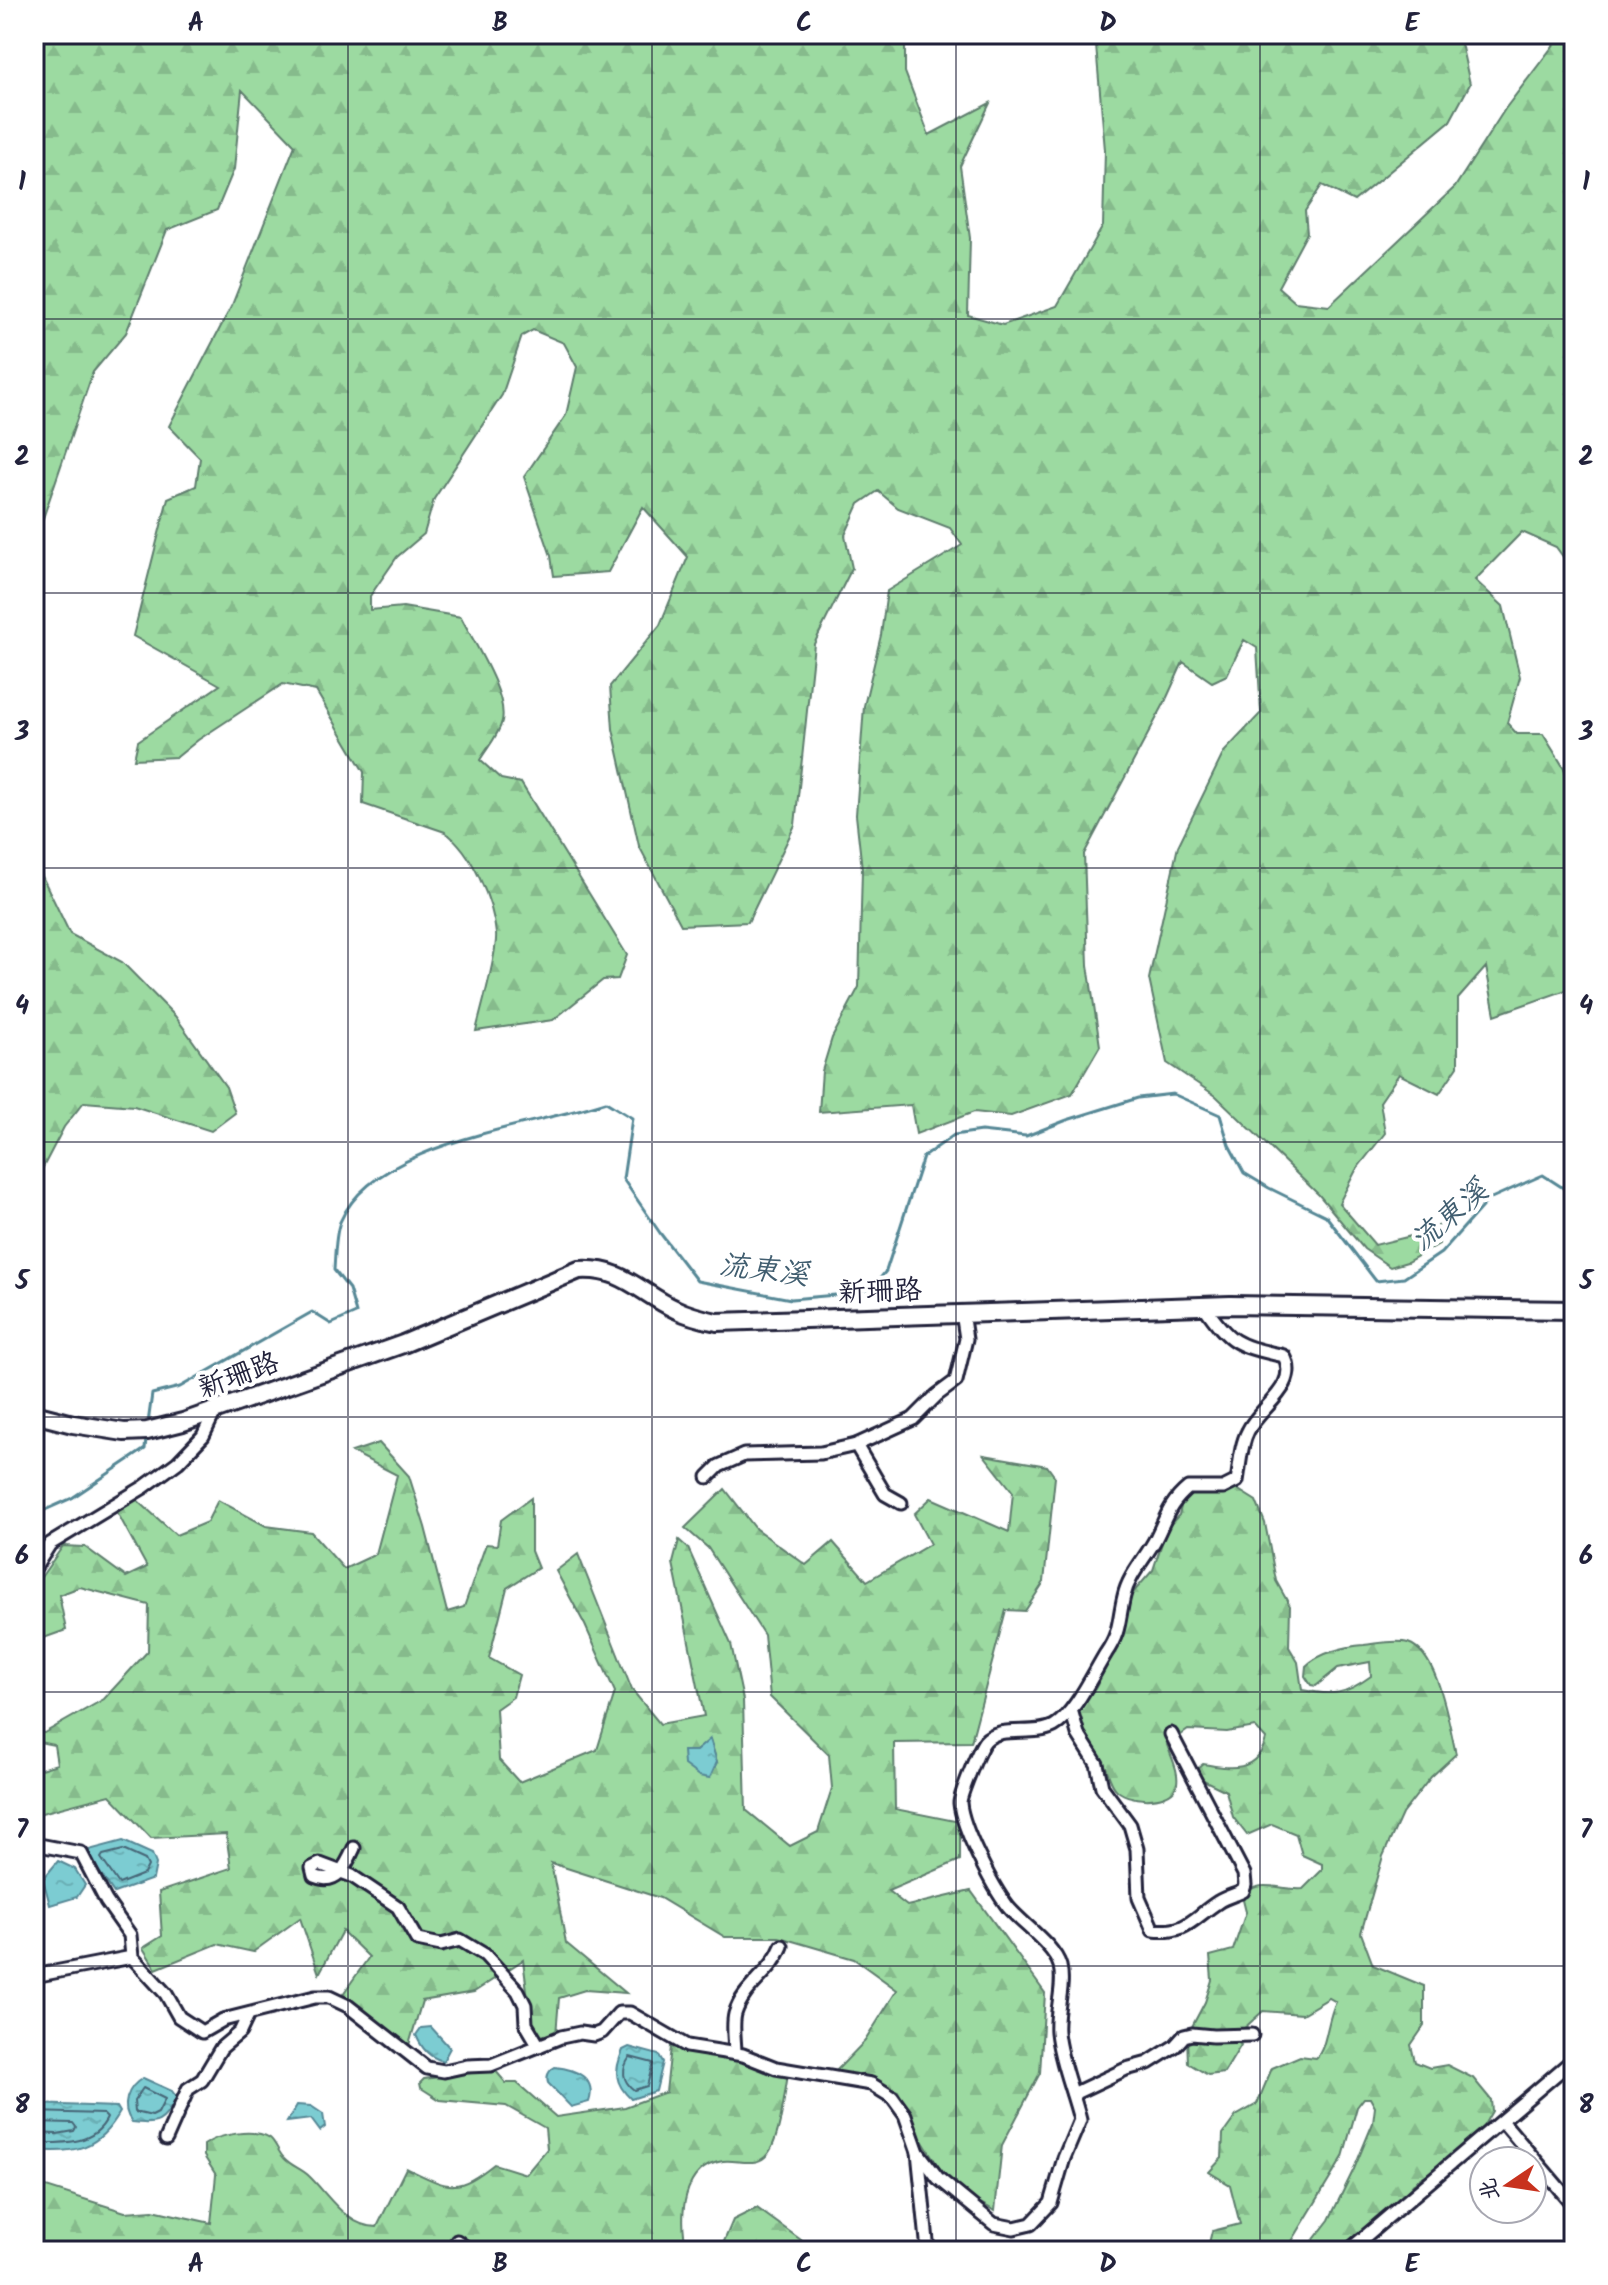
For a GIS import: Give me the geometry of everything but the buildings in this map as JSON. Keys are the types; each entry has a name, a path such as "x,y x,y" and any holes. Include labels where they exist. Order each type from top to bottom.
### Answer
{"street":[{"name":"新珊路","path":"34,1414 94,1428 147,1431 183,1422 403,1344 579,1270 614,1272 673,1308 696,1318 717,1322 1204,1306 1574,1310"},
{"path":"918,2152 938,2178 994,2224 1024,2227 1031,2224 1051,2203 1064,2158 1080,2120 1060,2054 1056,2029 1061,1976 1059,1964 1055,1955 1009,1907 992,1882 964,1820 960,1799 985,1741 1000,1731 1026,1733 1053,1727 1072,1713 1121,1625 1124,1596 1133,1574 1156,1539 1172,1501 1188,1488 1223,1488 1237,1481 1246,1434 1288,1379 1288,1364 1284,1356 1236,1344 1204,1306"},
{"path":"708,1477 719,1466 744,1455 821,1453 856,1445 913,1419 956,1381 966,1339 962,1312"},
{"path":"34,1569 50,1544 144,1487 178,1462 203,1436 215,1411"},
{"path":"856,1445 885,1494 901,1503"},
{"path":"1072,1713 1078,1734 1097,1764 1102,1787 1130,1825 1137,1849 1139,1898 1153,1930 1165,1931 1185,1928 1219,1901 1243,1891 1245,1885 1244,1874 1171,1734"},
{"path":"34,1844 81,1853 106,1901 130,1935 132,1957 166,1994 179,2017 202,2032 223,2020 315,1997 329,1997 348,2006 427,2068 444,2071 491,2065 580,2033 594,2035 602,2032 619,2013 630,2013 687,2046 735,2053 776,2068 871,2084 892,2097 905,2115 918,2152 928,2251"},
{"path":"354,1848 343,1872 398,1907 417,1940 441,1945 460,1940 485,1955 518,1991 525,2005 526,2024 539,2046"},
{"path":"735,2053 734,2016 746,1993 771,1967 782,1946"},
{"path":"34,1976 132,1957"},
{"path":"166,2139 188,2089 202,2080 221,2048 240,2032 248,2015"},
{"path":"1073,2094 1126,2069 1148,2063 1175,2046 1184,2036 1252,2035"},
{"path":"1348,2251 1574,2059"},
{"path":"1503,2122 1574,2206"},
{"path":"457,2241 470,2251"}],"green space":[{"path":"34,34 905,34 905,72 929,135 990,103 960,166 970,238 968,315 1003,325 1057,306 1103,226 1105,150 1095,34 1459,34 1470,84 1450,121 1354,201 1322,185 1305,211 1307,233 1278,287 1295,302 1329,306 1455,187 1505,109 1562,34 1574,34 1574,572 1556,547 1522,532 1475,580 1503,606 1520,677 1507,723 1517,734 1543,734 1564,768 1574,813 1574,992 1566,990 1495,1015 1486,967 1458,999 1458,1066 1439,1094 1399,1074 1380,1102 1385,1133 1356,1170 1339,1203 1375,1245 1438,1226 1439,1244 1407,1262 1390,1267 1364,1249 1319,1195 1216,1096 1167,1063 1149,979 1178,846 1224,752 1261,713 1257,648 1244,640 1227,675 1212,682 1183,662 1084,854 1088,965 1100,1046 1072,1094 1011,1116 974,1112 916,1134 911,1105 819,1112 822,1071 832,1038 859,987 862,869 856,815 864,706 881,635 887,591 962,545 950,528 898,508 878,491 859,504 845,535 852,568 814,644 795,825 748,922 681,925 639,846 613,729 610,686 660,625 688,557 643,507 608,572 554,576 551,556 524,477 566,415 577,367 564,343 533,330 522,336 502,395 434,499 424,534 397,557 370,596 370,610 403,607 461,617 495,683 502,710 498,731 480,760 501,779 521,783 627,955 618,979 603,980 553,1020 476,1031 496,942 491,907 480,878 464,851 445,832 363,804 364,772 316,691 283,684 177,757 134,759 138,741 220,685 133,636 168,498 196,486 200,458 169,426 232,305 295,145 242,90 234,169 217,210 167,230 126,333 93,372 40,527 34,529"},
{"path":"34,870 39,870 70,934 122,962 175,1016 226,1087 235,1113 211,1131 134,1106 84,1102 64,1127 39,1175 34,1175"},
{"path":"379,1443 409,1476 447,1612 464,1607 486,1544 497,1545 501,1520 531,1498 531,1551 538,1568 507,1588 489,1658 519,1675 513,1697 496,1709 499,1760 519,1782 597,1750 615,1692 556,1571 578,1554 632,1690 660,1724 704,1716 673,1563 679,1540 688,1548 731,1644 743,1700 746,1810 790,1846 818,1832 832,1788 829,1755 770,1697 764,1635 708,1548 685,1528 725,1489 756,1529 806,1565 833,1542 867,1581 930,1544 914,1514 931,1498 1009,1532 1013,1492 984,1455 1047,1466 1055,1477 1044,1582 1025,1611 1006,1610 971,1742 894,1743 895,1809 960,1822 960,1860 888,1891 907,1906 971,1891 1045,1993 1040,2073 1002,2145 995,2211 952,2188 918,2134 898,2091 836,2071 865,2041 897,1990 854,1959 779,1937 725,1937 660,1898 551,1863 566,1943 626,1993 585,1990 559,1998 556,2035 533,2036 523,1960 474,1992 422,2001 409,2045 343,1994 369,1957 342,1931 319,1974 300,1918 253,1952 217,1944 156,1969 143,1948 162,1936 159,1892 231,1868 226,1834 151,1838 110,1795 34,1815 34,1771 57,1764 54,1745 34,1741 34,1731 44,1733 104,1699 148,1651 149,1605 80,1587 59,1595 66,1630 41,1639 34,1637 34,1587 63,1546 85,1547 126,1577 147,1567 117,1512 135,1498 176,1535 207,1522 218,1500 266,1526 311,1532 344,1569 376,1554 397,1475 352,1452","holes":["710,1740 717,1762 683,1752 696,1751"]},
{"path":"1237,1489 1256,1501 1265,1523 1276,1581 1290,1606 1289,1647 1298,1662 1302,1690 1338,1692 1354,1687 1371,1676 1370,1662 1338,1668 1316,1686 1311,1685 1305,1676 1306,1666 1325,1654 1357,1646 1408,1643 1419,1649 1435,1675 1456,1754 1431,1777 1402,1814 1383,1856 1361,1933 1373,1965 1424,1986 1424,2026 1411,2045 1415,2062 1430,2068 1447,2065 1473,2078 1491,2100 1492,2111 1480,2132 1452,2160 1417,2180 1379,2224 1347,2251 1305,2251 1329,2220 1354,2169 1373,2123 1375,2107 1370,2098 1364,2098 1357,2107 1343,2157 1286,2251 1207,2251 1212,2231 1240,2224 1230,2185 1209,2172 1222,2158 1223,2134 1236,2116 1257,2104 1272,2068 1300,2056 1316,2058 1336,2002 1329,1998 1302,2014 1263,2011 1239,2033 1235,2040 1241,2045 1224,2073 1208,2075 1188,2063 1187,2036 1205,2002 1212,1980 1210,1956 1233,1950 1246,1912 1242,1896 1249,1890 1263,1886 1303,1889 1322,1870 1322,1864 1302,1855 1296,1834 1272,1824 1247,1835 1233,1817 1226,1791 1191,1774 1203,1764 1233,1767 1249,1763 1262,1750 1266,1739 1255,1727 1227,1732 1188,1730 1167,1745 1176,1771 1176,1787 1164,1796 1146,1799 1120,1793 1110,1780 1105,1765 1084,1757 1075,1731 1076,1709 1095,1689 1124,1633 1131,1595 1153,1570 1167,1528 1179,1515 1184,1494"},
{"path":"671,2047 746,2062 767,2072 788,2075 778,2131 765,2157 756,2162 723,2161 709,2165 691,2183 683,2223 687,2251 34,2251 34,2183 125,2212 153,2210 211,2223 216,2175 204,2156 204,2145 218,2138 246,2133 270,2138 284,2158 309,2176 347,2216 366,2226 377,2227 406,2168 442,2184 460,2184 470,2181 494,2164 526,2174 547,2149 545,2128 506,2106 440,2100 421,2088 420,2083 424,2079 495,2070 506,2083 517,2083 556,2117 625,2107 666,2092"},
{"path":"757,2208 808,2245 835,2245 841,2251 720,2251 733,2220"}],"water":[{"path":"710,1739 717,1762 710,1778 699,1776 684,1765 683,1751 696,1751"},
{"path":"123,1841 152,1854 156,1864 153,1879 114,1893 85,1851"},
{"path":"58,1861 75,1869 85,1885 77,1897 50,1905 43,1879"},
{"path":"431,2027 450,2048 443,2061 426,2052 416,2035 421,2028"},
{"path":"629,2047 659,2055 663,2062 656,2091 631,2099 621,2088 617,2076 623,2050"},
{"path":"555,2067 583,2076 590,2087 589,2102 571,2107 548,2083 548,2074"},
{"path":"143,2078 172,2091 177,2098 164,2117 155,2122 132,2122 126,2110 129,2092"},
{"path":"34,2104 117,2107 120,2112 103,2134 84,2146 62,2151 34,2150"},
{"path":"297,2105 311,2106 323,2114 325,2127 320,2131 311,2119 287,2122"}],"waterway":[{"name":"流東溪","path":"148,1423 152,1394 180,1387 312,1312 331,1324 356,1313 349,1289 334,1270 337,1233 340,1222 358,1195 386,1173 420,1155 458,1141 606,1102 632,1118 623,1179 697,1281 791,1299 869,1292 886,1271 923,1157 954,1135 981,1131 1026,1136 1138,1098 1173,1094 1220,1115 1229,1145 1244,1173 1326,1216 1376,1281 1404,1278 1441,1253 1489,1199 1543,1175 1574,1195"},
{"name":"流東溪","path":"34,1515 72,1498 145,1449 146,1439"}]}
